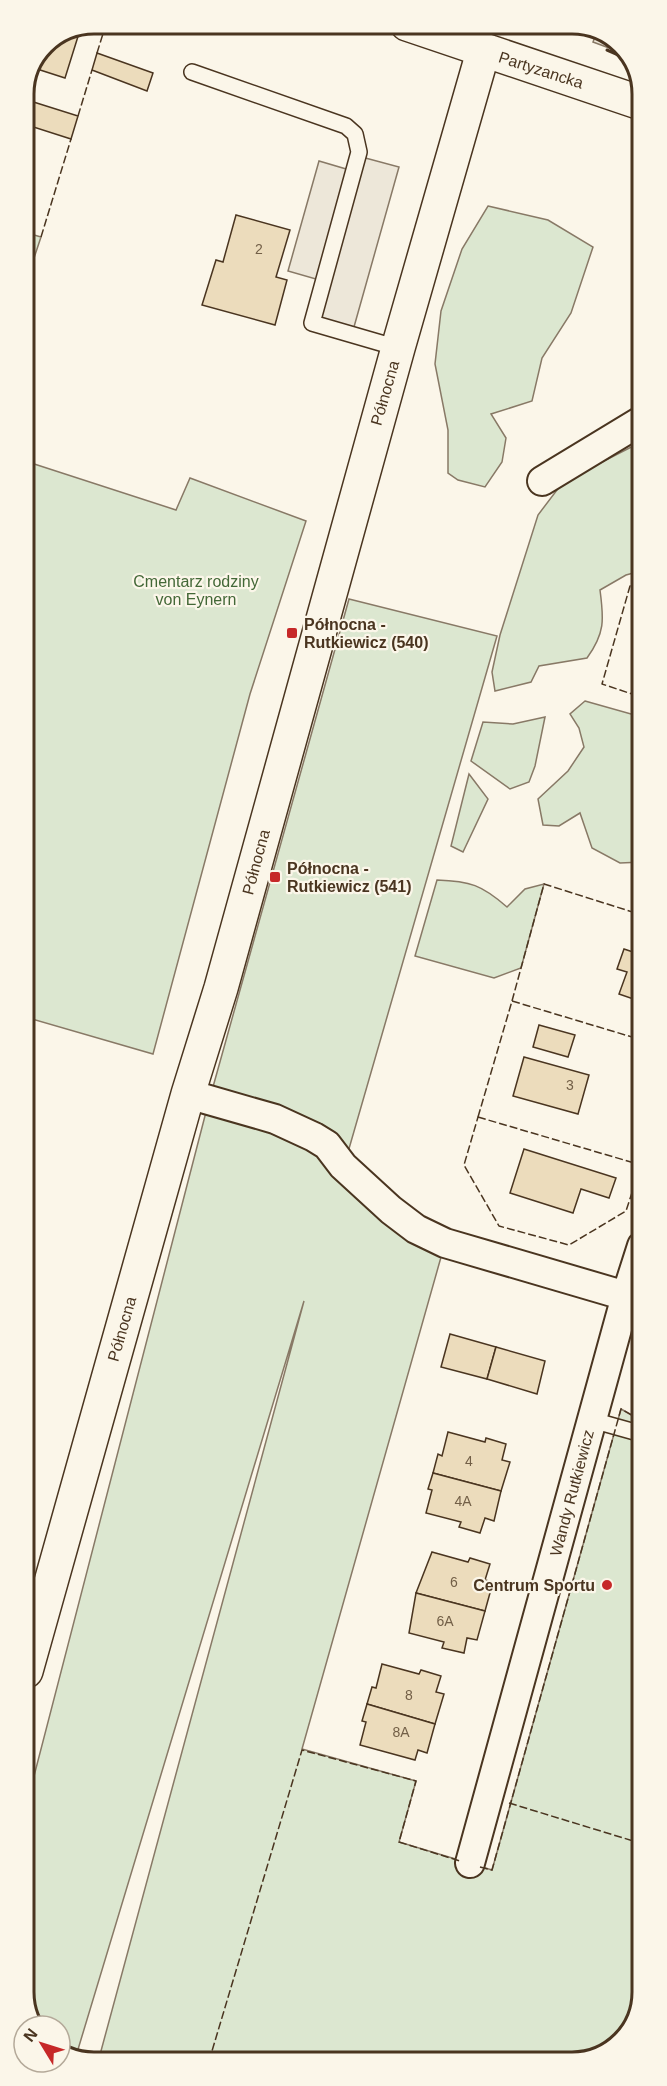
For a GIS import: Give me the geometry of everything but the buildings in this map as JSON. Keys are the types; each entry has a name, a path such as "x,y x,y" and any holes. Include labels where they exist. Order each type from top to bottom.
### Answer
{"street":[{"name":"Partyzancka","path":"436,35 632,100"},
{"name":"Północna","path":"34,1643 188,1094 221,988 398,348 483,52"},
{"path":"542,482 632,427"},
{"path":"188,1094 293,1127 327,1145 344,1166 391,1210 416,1229 445,1243 632,1297"},
{"name":"Wandy Rutkiewicz","path":"470,1863 592,1420 632,1304"}],"lane":[{"path":"192,72 346,126 355,134 359,152 312,323 398,348"},
{"path":"592,1420 632,1431"}],"green space":[{"path":"488,206 548,220 593,247 571,313 542,358 532,401 491,414 506,438 502,462 485,487 458,480 448,473 448,430 435,364 441,311 462,249"},
{"path":"34,235 41,237 34,258"},
{"path":"632,447 632,573 600,590 602,626 597,641 587,658 539,666 531,682 495,691 492,672 500,635 538,515 563,482"},
{"name":"Cmentarz rodziny von Eynern","path":"34,464 176,510 190,478 306,521 250,694 153,1054 34,1020"},
{"path":"349,599 497,636 344,1166 445,1243 302,1749 416,1781 399,1842 492,1870 621,1409 632,1415 632,2000 629,2011 624,2022 612,2037 596,2047 573,2052 101,2051 304,1301 78,2049 72,2047 72,2014 39,2014 35,2000 34,1776 206,1112"},
{"path":"585,701 632,714 632,862 620,863 592,848 580,813 559,826 543,825 538,799 568,771 584,747 579,728 570,714"},
{"path":"545,717 535,766 529,782 510,789 471,761 483,722 513,724"},
{"path":"469,774 488,799 463,852 451,846"},
{"path":"437,880 467,883 483,889 507,907 525,889 544,884 521,968 494,978 415,956"}],"shaded area":[{"path":"596,39 611,49 593,42"},
{"path":"358,156 399,167 352,334 312,323 323,281 288,271 319,161 353,171"}],"fence":[{"path":"97,53 103,34"},
{"path":"78,116 92,70"},
{"path":"41,237 71,139"},
{"path":"632,587 630,586 602,684 632,694"},
{"path":"512,1001 544,884 632,912"},
{"path":"478,1117 512,1001 632,1037"},
{"path":"478,1117 632,1162"},
{"path":"478,1117 464,1165 499,1226 569,1245 626,1211 632,1193"},
{"path":"480,1867 492,1870 621,1409 632,1415"},
{"path":"212,2051 302,1750 416,1781 399,1842 460,1861"},
{"path":"509,1803 632,1841"}],"wall":[{"path":"607,50 618,55"}],"place":[{"name":"Północna - Rutkiewicz (540)","path":"292,633"},
{"name":"Północna - Rutkiewicz (541)","path":"275,877"},
{"name":"Centrum Sportu","path":"607,1585"}]}
